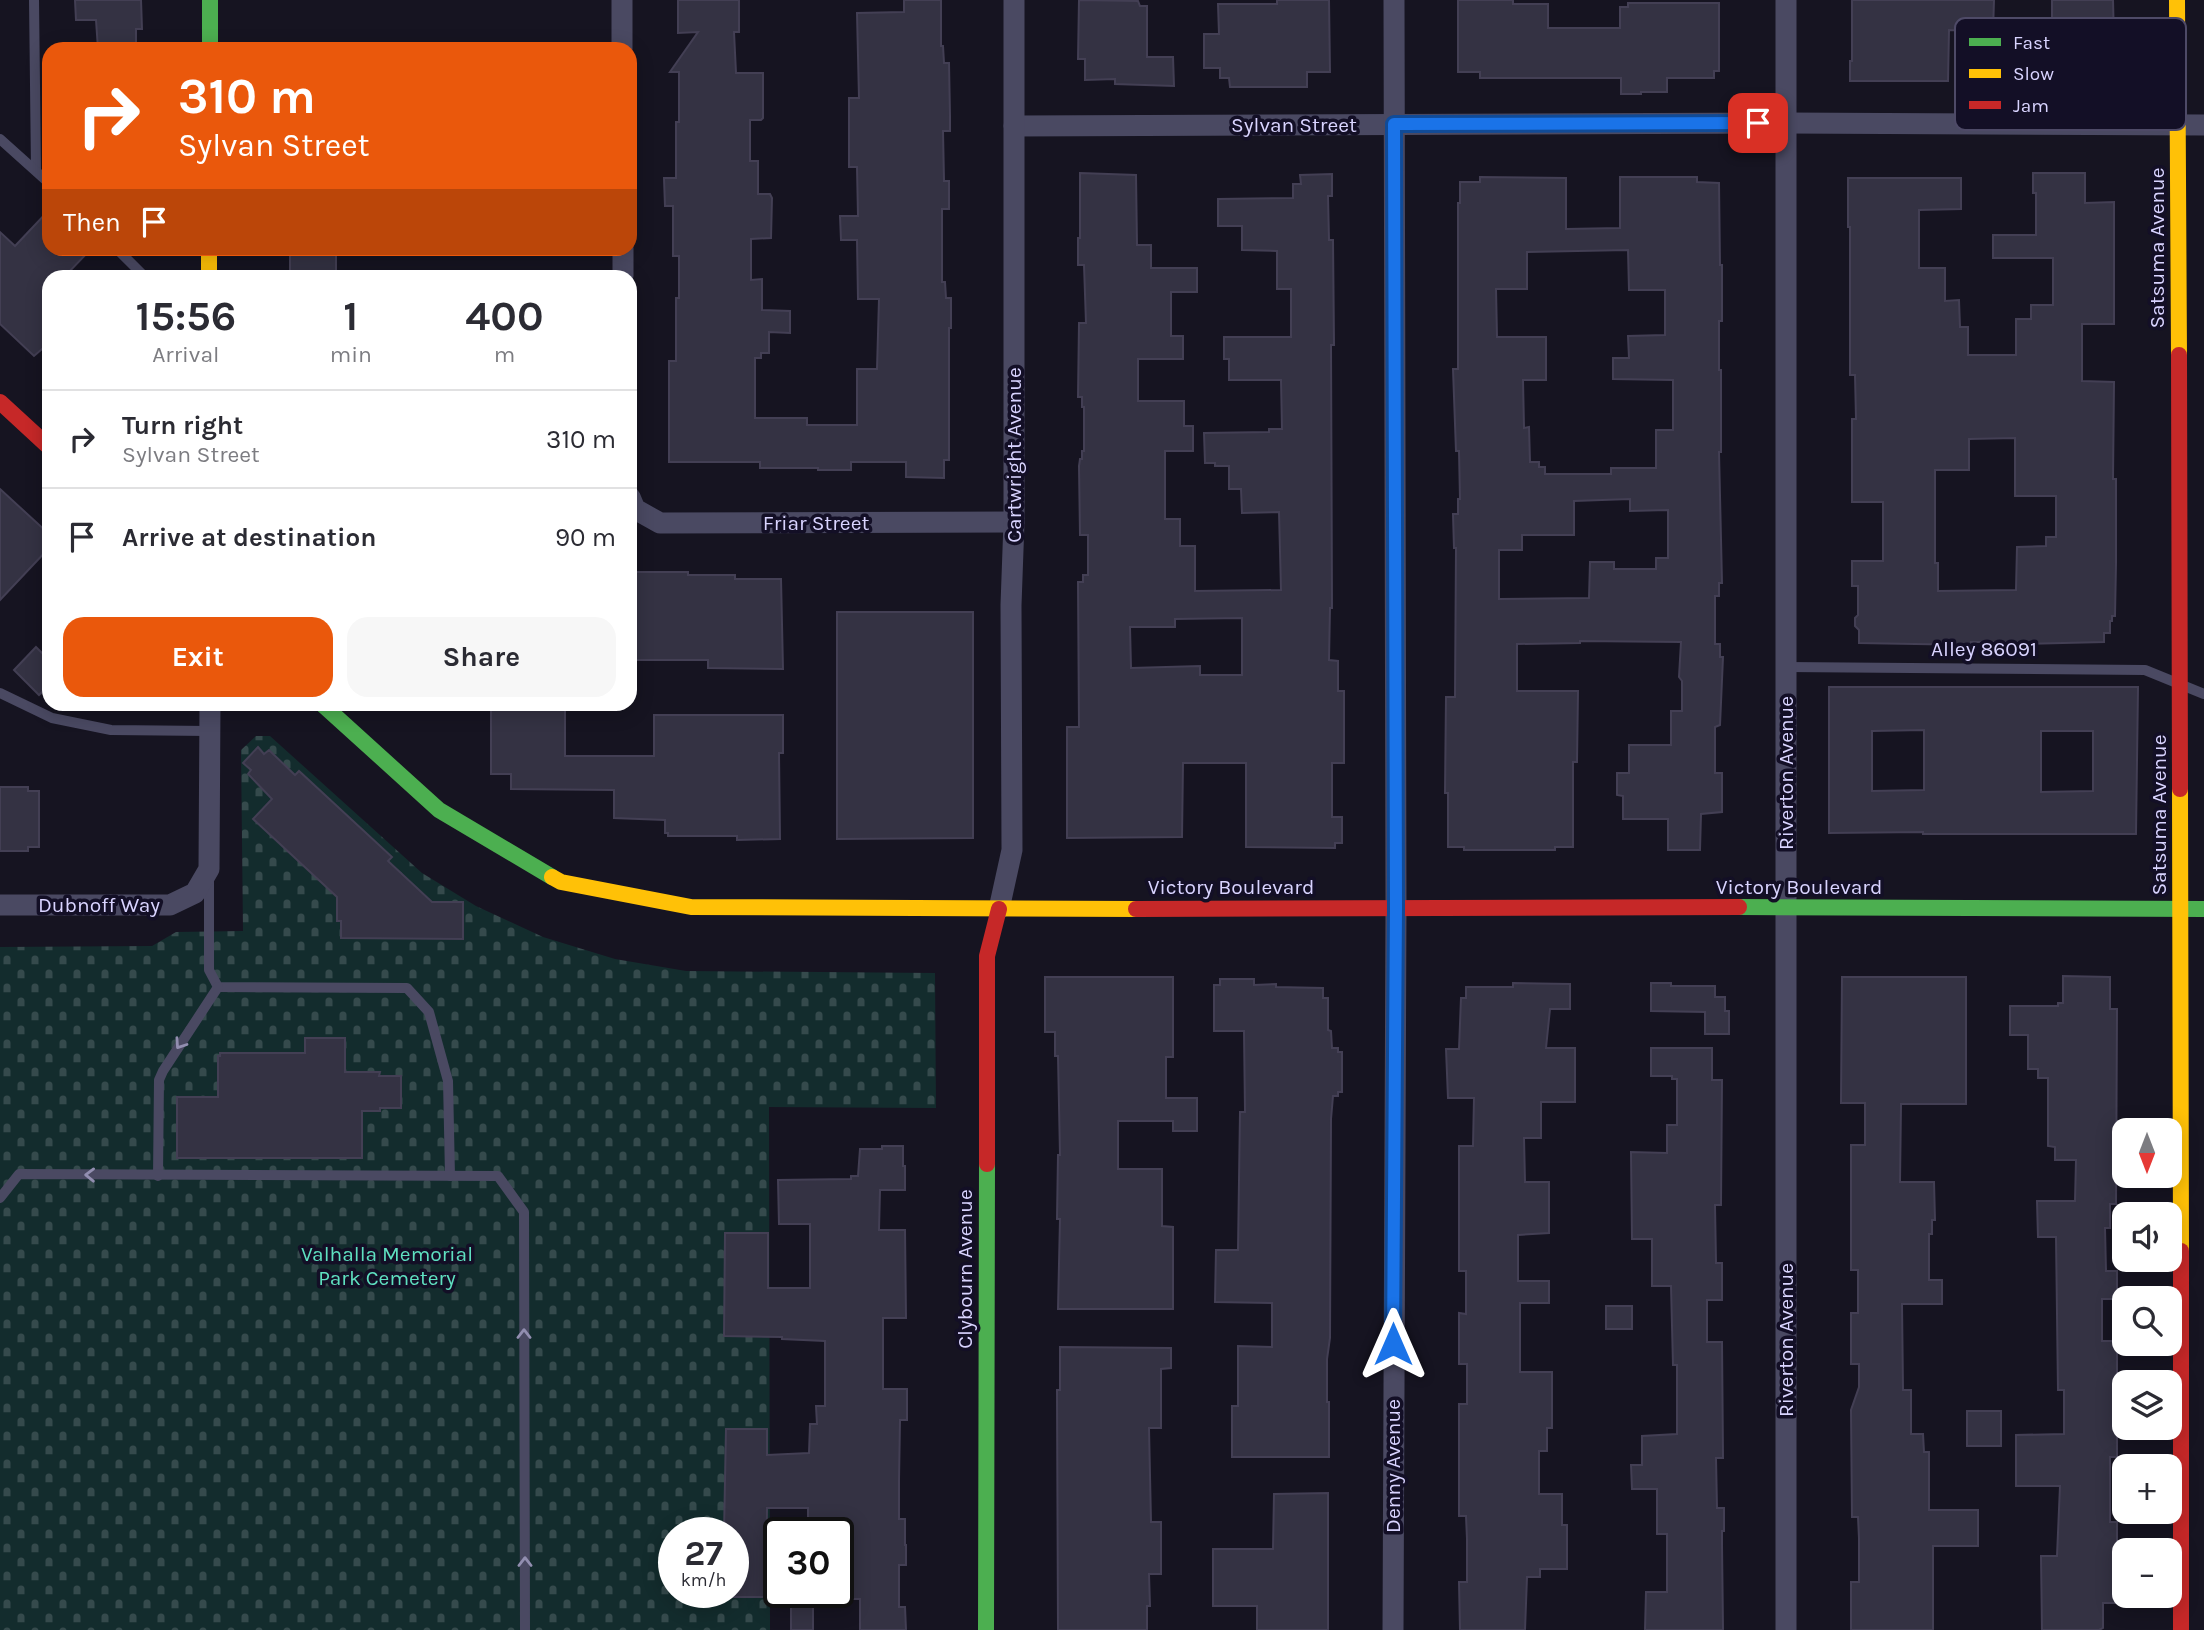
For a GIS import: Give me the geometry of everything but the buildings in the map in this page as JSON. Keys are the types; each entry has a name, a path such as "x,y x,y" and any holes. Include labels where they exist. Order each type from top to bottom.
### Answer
{"street":[{"path":"210,42 211,0"},
{"path":"621,0 622,42"},
{"name":"Cartwright Avenue","path":"999,909 1012,850 1014,0"},
{"name":"Denny Avenue","path":"1393,1630 1396,907 1394,0"},
{"name":"Riverton Avenue","path":"1786,0 1786,1630"},
{"name":"Satsuma Avenue","path":"2176,0 2176,18"},
{"name":"Sylvan Street","path":"1014,126 1955,124"},
{"name":"Sylvan Street","path":"2186,125 2204,125"},
{"name":"Satsuma Avenue","path":"2178,130 2181,1630"},
{"path":"0,402 42,441"},
{"name":"Friar Street","path":"637,510 660,523 1014,522"},
{"path":"209,869 210,711"},
{"name":"Victory Boulevard","path":"330,711 439,810 561,882 691,906 999,909 2204,909"},
{"name":"Dubnoff Way","path":"0,905 170,905 195,893 209,869"},
{"name":"Clybourn Avenue","path":"986,1630 987,956 999,909"}],"lane":[{"path":"34,0 36,170"},
{"path":"0,139 42,176"},
{"path":"124,256 138,270"},
{"name":"Alley 86091","path":"1786,667 2145,670 2204,695"},
{"path":"0,693 52,718 111,730 209,730"},
{"path":"209,869 209,970 218,987"},
{"path":"218,987 407,988 429,1012 448,1081 450,1175"},
{"path":"158,1176 159,1080 218,987"},
{"path":"0,1198 19,1174 498,1175 524,1212 525,1630"}],"green space":[{"name":"Valhalla Memorial Park Cemetery","path":"256,736 270,736 422,873 476,906 543,937 615,959 686,971 935,973 936,1108 769,1107 770,1517 763,1517 763,1608 770,1608 770,1630 0,1630 0,947 152,946 176,932 243,931 241,750"}],"traffic: fast":[{"path":"210,0 210,42"},
{"path":"330,711 439,810 552,877"},
{"path":"1739,907 2204,909"},
{"path":"986,1630 987,1164"}],"traffic: slow":[{"path":"2177,0 2177,18"},
{"path":"2178,130 2179,355"},
{"path":"209,256 209,270"},
{"path":"2180,789 2181,1202"},
{"path":"552,877 561,882 691,907 1136,909"}],"traffic: jam":[{"path":"2179,355 2180,789"},
{"path":"0,402 42,441"},
{"path":"1136,909 1739,907"},
{"path":"987,1164 987,956 999,909"},
{"path":"2181,1272 2181,1630"}],"route":[{"path":"1393,1344 1396,907 1394,124 1758,123"}]}
